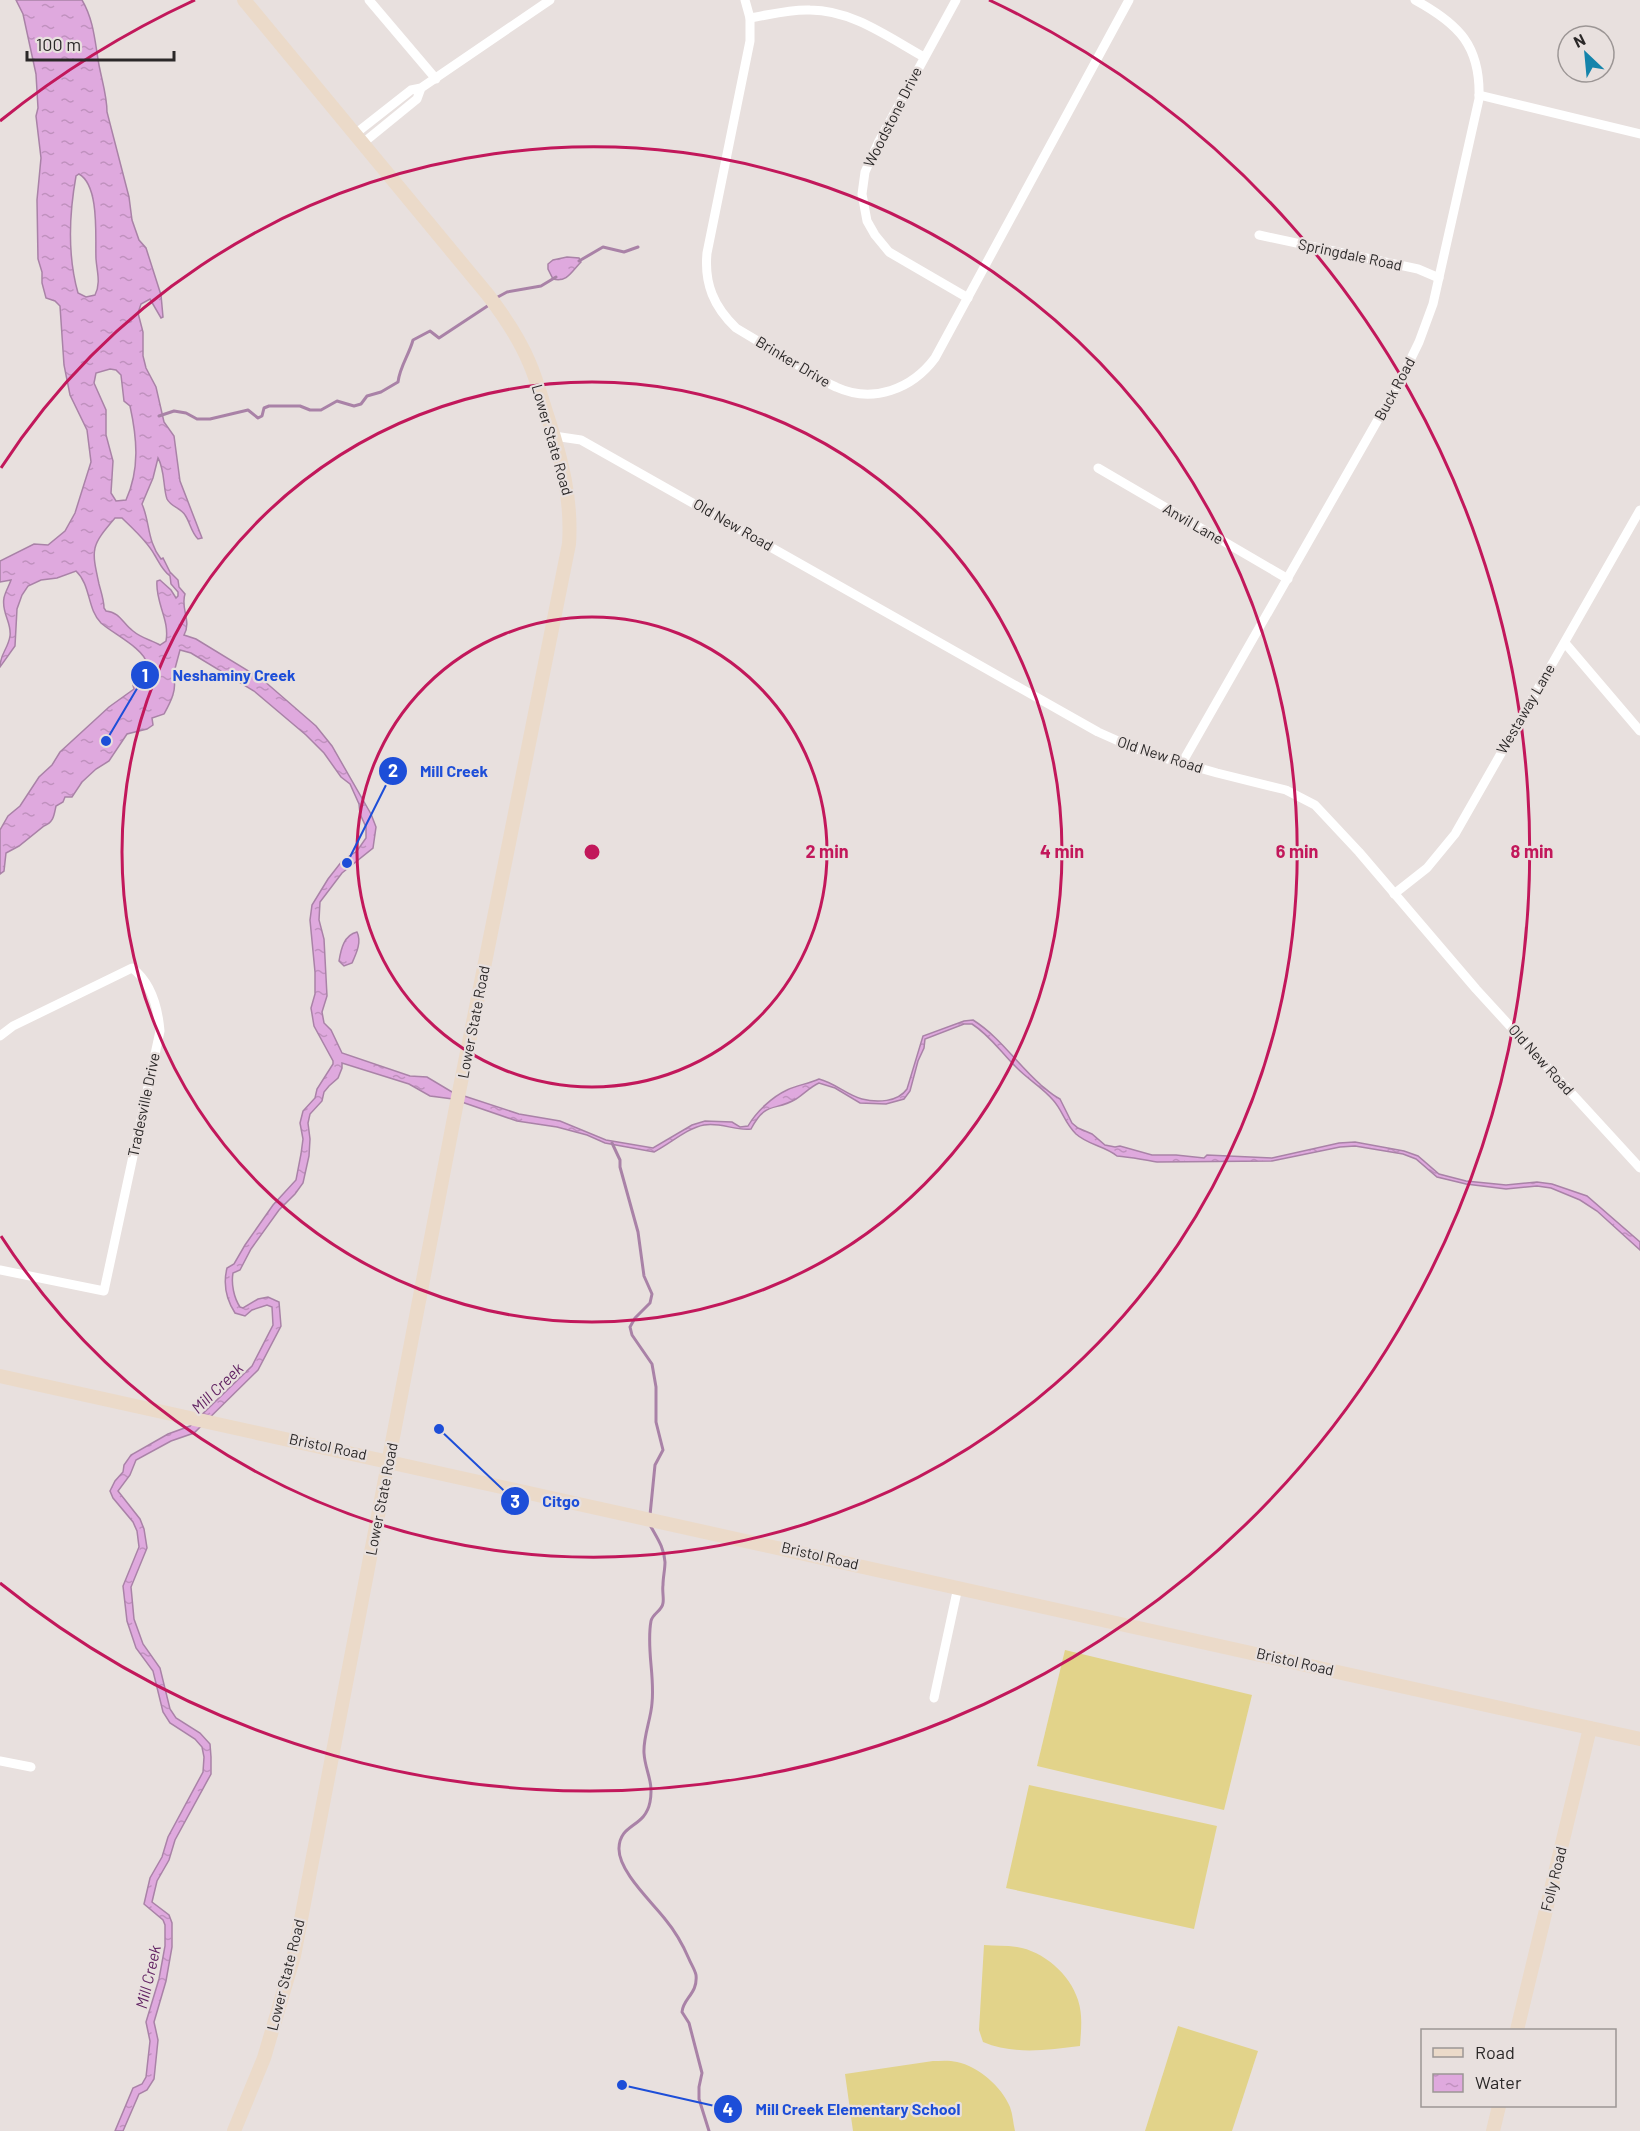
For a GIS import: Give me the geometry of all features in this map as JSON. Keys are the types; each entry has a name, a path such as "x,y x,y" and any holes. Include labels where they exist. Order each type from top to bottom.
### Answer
{"main road":[{"name":"Lower State Road","path":"234,2131 264,2058 294,1956 459,1096 569,544 570,517 568,493 554,436 529,361 500,310 244,0"},
{"name":"Bristol Road","path":"0,1376 389,1460 1640,1739"},
{"name":"Folly Road","path":"1518,2029 1590,1728"},
{"path":"1493,2131 1499,2107"}],"street":[{"path":"369,0 436,79"},
{"path":"359,139 417,99 422,88 550,0"},
{"name":"Brinker Drive","path":"745,0 750,18 750,41 706,262 711,294 725,316 736,327 837,388 864,394 881,393 902,387 928,367 968,298 1129,0"},
{"name":"Woodstone Drive","path":"956,0 868,165 863,183 864,210 875,235 889,252 968,298"},
{"name":"Buck Road","path":"1182,763 1400,381 1419,342 1433,304 1479,95 1477,71 1466,41 1444,16 1415,0"},
{"path":"750,18 807,10 838,13 852,18 924,57"},
{"path":"1479,95 1640,134"},
{"name":"Springdale Road","path":"1259,236 1418,269 1440,278"},
{"name":"Old New Road","path":"554,436 581,440 1098,732 1134,748 1286,790 1306,799 1325,815 1460,971 1640,1168"},
{"name":"Anvil Lane","path":"1098,468 1288,579"},
{"name":"Westaway Lane","path":"1394,894 1427,868 1455,834 1640,510"},
{"path":"1565,642 1640,731"},
{"name":"Tradesville Drive","path":"0,1036 13,1026 132,968 139,974 151,993 159,1016 160,1031 104,1291 0,1270"},
{"path":"934,1698 958,1587"},
{"path":"0,1761 31,1767"}],"shaded area":[{"path":"1065,1650 1252,1695 1224,1810 1037,1766"},
{"path":"1029,1785 1217,1826 1194,1929 1006,1888"},
{"path":"984,1945 1027,1949 1046,1959 1062,1973 1074,1990 1080,2006 1080,2046 1019,2050 983,2042 979,2030"},
{"path":"1178,2026 1258,2051 1232,2131 1145,2131"},
{"path":"933,2061 965,2064 988,2078 1006,2099 1011,2110 1015,2131 853,2131 845,2074"}],"water":[{"path":"16,0 82,0 92,24 107,112 129,197 132,220 139,240 146,248 161,295 163,317 161,318 150,299 141,304 138,313 143,332 143,356 146,368 156,387 164,422 174,436 180,481 202,538 198,539 187,518 167,499 158,458 153,478 142,504 156,552 161,559 163,558 185,594 187,625 184,635 196,639 263,680 316,726 332,746 371,814 376,827 373,848 342,873 320,902 319,920 324,939 327,996 322,1012 324,1023 331,1030 342,1053 410,1076 427,1077 452,1092 519,1114 560,1121 606,1140 653,1148 692,1125 705,1121 732,1122 740,1127 748,1126 760,1110 781,1093 819,1079 862,1099 880,1101 898,1097 907,1089 923,1036 973,1020 992,1034 1032,1077 1060,1099 1072,1123 1092,1134 1105,1145 1120,1146 1152,1155 1272,1158 1339,1143 1355,1142 1404,1151 1418,1156 1439,1174 1466,1181 1506,1185 1537,1182 1552,1184 1587,1196 1640,1242 1640,1250 1597,1211 1580,1200 1551,1188 1537,1186 1506,1189 1466,1184 1437,1177 1416,1159 1403,1154 1355,1146 1272,1161 1157,1162 1117,1156 1076,1134 1049,1096 972,1024 964,1024 925,1039 910,1091 904,1099 886,1104 860,1103 835,1088 819,1083 789,1103 766,1110 751,1129 704,1125 685,1133 654,1152 605,1143 587,1135 557,1127 517,1121 453,1099 430,1096 409,1084 342,1063 338,1078 324,1092 322,1101 310,1114 309,1156 303,1183 279,1210 251,1249 240,1270 233,1273 232,1282 240,1307 243,1308 258,1299 268,1297 279,1302 281,1326 258,1370 194,1433 171,1441 136,1460 130,1475 118,1491 140,1519 147,1548 131,1587 134,1619 143,1644 160,1668 170,1709 176,1718 200,1733 210,1744 211,1757 211,1774 175,1840 169,1860 157,1881 152,1902 169,1915 172,1923 172,1947 166,1981 154,2022 158,2040 154,2079 147,2090 139,2094 123,2131 115,2131 133,2088 142,2084 146,2077 150,2041 146,2022 159,1979 165,1946 163,1920 144,1904 150,1878 162,1857 168,1837 203,1772 204,1757 202,1747 195,1739 170,1723 163,1712 153,1671 136,1648 127,1621 123,1586 139,1547 137,1531 110,1491 131,1455 168,1434 190,1426 252,1366 273,1325 272,1307 267,1305 252,1310 245,1316 235,1313 226,1291 227,1268 234,1264 273,1205 296,1180 303,1139 300,1123 303,1111 315,1098 317,1089 333,1064 314,1026 311,1008 315,994 310,920 312,905 342,861 357,851 366,838 366,827 350,784 341,777 324,753 306,735 254,691 191,653 180,650 173,676 174,691 164,714 152,718 153,725 147,729 127,734 109,761 82,782 72,797 65,797 63,802 56,806 50,822 6,853 4,871 0,874 0,830 8,816 20,806 39,777 52,765 60,752 109,707 134,689 133,673 147,664 141,653 101,623 93,611 84,583 76,571 57,578 41,580 28,586 17,609 15,646 0,667 1,658 10,636 3,603 11,580 0,582 0,561 34,544 48,545 65,531 75,513 91,462 87,430 70,395 64,365 60,306 55,301 46,298 38,259 37,200 41,158 36,116 38,108 36,74 23,14","holes":["79,174 86,180 90,189 95,213 98,286 95,295 86,297 78,293 74,278 70,234 76,176","110,369 116,370 121,375 124,401 130,406 136,453 134,477 126,500 116,501 111,493 113,461 106,435 106,410 94,383 96,373","115,518 122,518 147,544 170,576 171,584 178,592 176,598 160,580 157,581 158,596 167,633 166,641 160,645 136,633 118,616 104,608 94,555 101,535"]},
{"path":"567,257 579,258 581,262 566,278 553,279 548,264 553,260"},
{"path":"357,932 359,944 355,956 352,963 344,966 339,961 342,947 349,936"}],"waterway":[{"path":"579,261 603,247 624,252 638,247"},
{"path":"496,298 507,292 541,286 556,277"},
{"path":"159,416 174,411 186,413 197,419 210,419 248,410 258,418 262,416 264,408 269,406 300,406 310,410 321,410 337,401 354,406 361,404 367,396 381,392 398,382 413,340 430,331 439,338 489,305"},
{"path":"612,1143 620,1160 638,1232 644,1276 652,1294 650,1303 635,1318 630,1327 632,1335 652,1364 656,1387 656,1422 663,1450 655,1465 650,1515"},
{"path":"650,1525 662,1547 665,1562 663,1603 652,1618 650,1631 653,1693 644,1753 651,1795 643,1817 624,1834 619,1848 620,1857 630,1876 672,1928 695,1973 695,1987 682,2012 689,2023 702,2073 699,2099 709,2131"}],"place":[{"name":"Neshaminy Creek","path":"106,741"},
{"name":"Mill Creek","path":"347,863"},
{"name":"Citgo","path":"439,1429"},
{"name":"Mill Creek Elementary School","path":"622,2085"}]}
